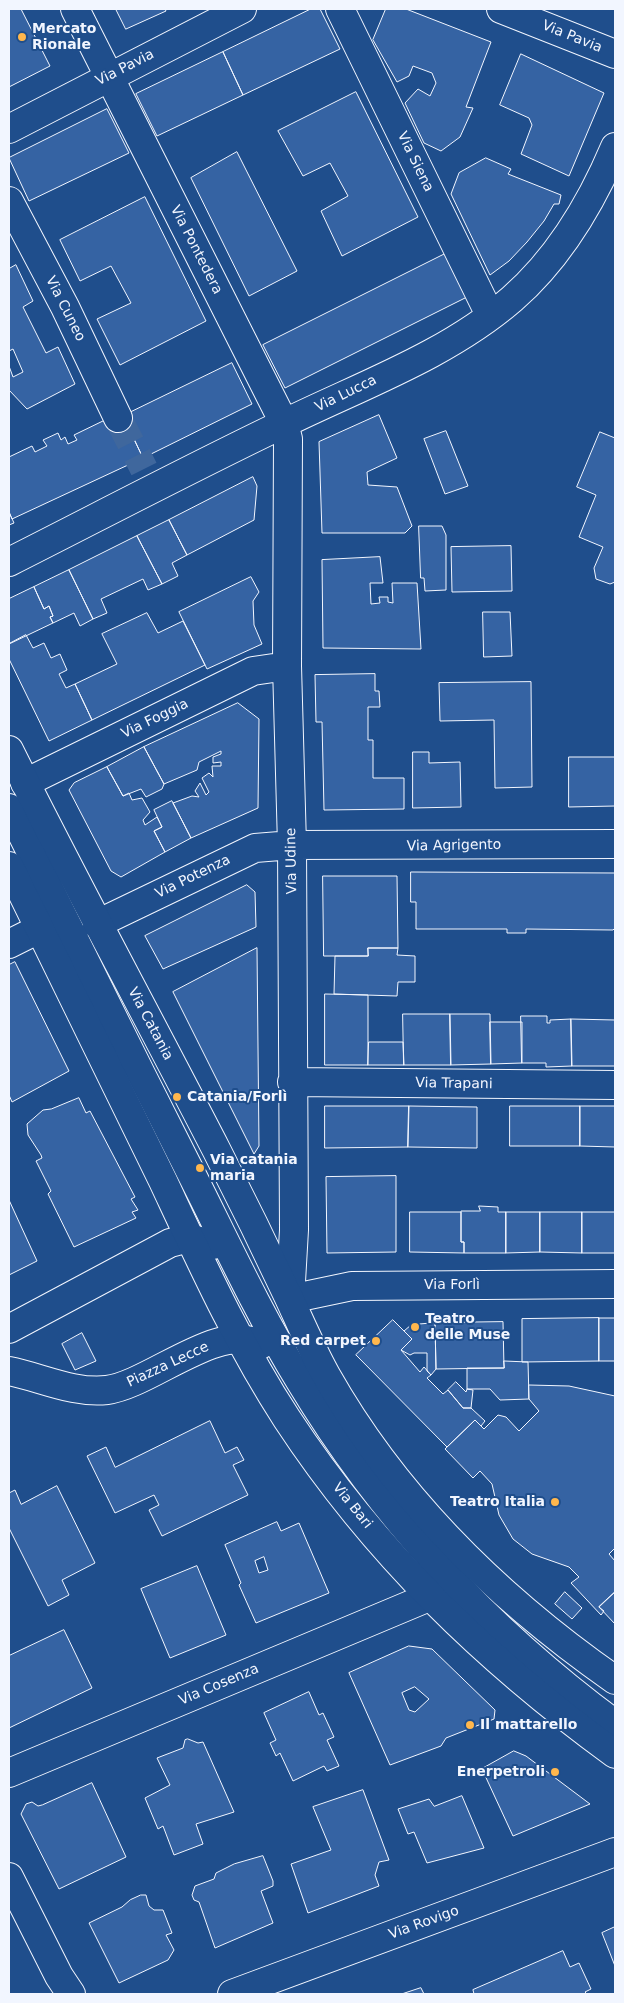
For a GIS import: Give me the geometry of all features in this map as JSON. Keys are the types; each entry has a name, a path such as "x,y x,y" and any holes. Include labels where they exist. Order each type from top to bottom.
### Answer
{"street":[{"name":"Via Pontedera","path":"75,9 284,423"},
{"name":"Via Pavia","path":"9,129 242,9"},
{"name":"Via Siena","path":"340,9 490,315"},
{"name":"Via Pavia","path":"502,9 615,54"},
{"name":"Via Lucca","path":"9,562 284,423 425,356 490,315 511,299 540,272 563,243 594,195 615,147"},
{"name":"Via Cuneo","path":"9,201 65,307 118,418"},
{"name":"Via Udine","path":"284,423 288,439 287,666 292,845 294,1244 290,1299"},
{"name":"Via Foggia","path":"25,783 254,671 287,666"},
{"name":"Via Catania","path":"9,750 97,924 218,1153 290,1299"},
{"path":"9,808 233,1258"},
{"name":"Via Agrigento","path":"292,845 615,844"},
{"name":"Via Potenza","path":"97,924 255,848 292,845"},
{"path":"9,866 189,1238"},
{"path":"9,944 39,929"},
{"name":"Via Trapani","path":"292,1082 615,1086"},
{"path":"9,1329 170,1243 189,1238 204,1241 233,1258 290,1299 315,1354 345,1408 379,1457 465,1556 507,1597 546,1630 615,1680"},
{"name":"Via Bari","path":"189,1238 240,1338 279,1405 318,1463 359,1515 429,1597 499,1663 615,1754"},
{"name":"Via Bari","path":"233,1258 299,1379 350,1458 396,1517 428,1554 518,1645 578,1696 615,1724"},
{"name":"Via Forlì","path":"290,1299 352,1286 615,1284"},
{"path":"240,1338 264,1347 299,1379"},
{"name":"Piazza Lecce","path":"9,1371 77,1388 106,1390 134,1382 211,1345 240,1338"},
{"name":"Via Cosenza","path":"9,1772 429,1597"},
{"name":"Via Rovigo","path":"238,1993 615,1852"},
{"path":"9,1877 59,1976 71,1994"}],"building":[{"name":"Mercato Rionale","path":"9,9 21,9 50,66 9,87"},
{"path":"116,9 165,9 166,11 126,29"},
{"path":"311,9 320,9 340,49 243,95 223,52"},
{"path":"386,9 406,9 491,42 466,107 473,108 460,137 441,151 424,143 405,103 418,89 430,96 436,83 432,73 413,66 409,76 397,82 373,40"},
{"path":"223,52 243,95 157,136 136,94"},
{"path":"521,54 604,93 569,176 521,154 532,125 529,118 500,105"},
{"path":"356,92 418,217 342,256 321,211 348,196 330,163 303,176 278,131"},
{"path":"107,109 129,153 29,201 9,158"},
{"path":"237,152 297,271 249,296 191,178"},
{"path":"486,158 511,169 508,174 561,195 559,204 554,204 544,221 527,242 509,261 490,275 451,194 459,173"},
{"path":"145,197 206,321 120,365 97,319 131,303 111,266 80,281 60,240"},
{"path":"445,254 467,297 285,388 263,345"},
{"path":"16,265 33,301 23,307 46,353 58,347 75,384 27,409 9,390 9,366 13,377 23,372 13,349 9,351 9,269"},
{"path":"232,363 252,404 143,458 123,416"},
{"path":"379,415 397,458 367,472 368,485 397,487 412,526 405,533 322,533 319,442"},
{"path":"123,416 143,458 12,519 9,512 9,457 32,446 35,452 47,446 43,440 58,433 61,440 65,437 68,444 77,440 74,435 107,419"},
{"path":"446,431 468,486 445,494 424,439"},
{"path":"600,432 615,438 615,582 610,584 596,579 594,568 603,547 579,537 596,495 577,487"},
{"path":"253,477 257,486 254,520 187,555 169,520"},
{"path":"9,512 14,523 9,525"},
{"path":"169,520 187,555 172,563 178,576 162,584 137,536"},
{"path":"419,526 442,526 446,535 446,590 425,591 424,578 421,578"},
{"path":"137,536 162,584 148,590 143,579 101,599 107,613 93,619 69,570"},
{"path":"511,546 512,591 452,592 451,547"},
{"path":"380,557 383,583 370,583 371,604 380,603 379,597 388,597 388,602 393,603 392,583 417,583 421,649 323,648 322,560"},
{"path":"69,570 93,619 80,626 74,613 53,623 50,617 53,616 49,606 44,609 34,587"},
{"path":"251,577 259,592 253,601 254,625 262,644 207,669 179,612"},
{"path":"34,587 44,609 49,606 53,616 50,617 53,623 9,644 9,599"},
{"path":"483,612 510,612 512,656 484,657"},
{"path":"147,613 158,633 183,621 205,665 92,720 75,684 117,664 102,634"},
{"path":"26,635 33,648 44,643 51,658 60,654 67,670 59,674 66,688 75,684 92,720 49,741 9,659 9,644"},
{"path":"375,674 375,691 379,691 380,707 368,707 368,740 373,740 373,778 404,778 404,809 324,810 322,722 316,722 315,675"},
{"path":"531,682 532,787 495,788 494,720 440,721 439,683"},
{"path":"238,703 259,719 258,808 191,838 173,803 192,796 199,797 195,791 200,783 206,795 209,792 202,778 209,773 213,777 212,766 221,766 221,762 213,763 213,757 221,754 221,751 199,762 197,770 164,784 144,747"},
{"path":"144,747 164,784 162,789 146,797 141,789 123,796 107,767"},
{"path":"413,752 429,752 429,763 460,762 461,807 413,808"},
{"path":"569,757 615,757 615,806 569,807"},
{"path":"107,767 123,796 129,793 132,800 142,798 150,812 143,820 145,825 157,817 162,827 154,831 165,852 121,877 111,871 69,790 74,783"},
{"path":"172,801 191,838 165,852 154,831 162,827 154,810"},
{"path":"411,872 615,873 615,928 613,930 526,929 526,933 507,933 507,929 416,929 416,902 411,902"},
{"path":"323,876 397,876 398,948 368,948 368,956 324,956"},
{"path":"247,885 255,892 256,927 163,969 145,936"},
{"path":"257,948 259,1146 254,1154 173,992"},
{"path":"368,948 398,948 397,955 415,956 415,982 398,982 397,996 334,994 335,956 368,956"},
{"path":"15,962 69,1071 12,1102 9,1095 9,965"},
{"path":"325,994 368,995 368,1065 325,1065"},
{"path":"403,1014 450,1014 451,1065 404,1065"},
{"path":"450,1014 490,1014 491,1064 451,1065"},
{"path":"521,1016 547,1016 547,1023 550,1023 550,1020 571,1019 572,1066 546,1067 546,1063 522,1063"},
{"path":"571,1019 615,1020 615,1066 572,1066"},
{"path":"490,1022 522,1022 522,1063 491,1064"},
{"path":"369,1042 403,1042 404,1065 368,1065"},
{"path":"79,1098 86,1113 90,1111 135,1197 131,1199 138,1210 132,1212 136,1218 74,1247 48,1194 51,1191 36,1161 42,1158 28,1135 27,1124 43,1110 51,1109"},
{"path":"325,1106 409,1106 408,1147 325,1148"},
{"path":"409,1106 477,1107 477,1148 408,1147"},
{"path":"510,1106 580,1106 580,1146 510,1146"},
{"path":"580,1106 615,1106 615,1147 580,1146"},
{"path":"396,1176 396,1252 327,1253 326,1177"},
{"path":"9,1200 37,1261 9,1275"},
{"path":"479,1206 498,1207 498,1212 506,1212 506,1253 464,1253 464,1242 461,1242 461,1211 480,1211"},
{"path":"410,1212 461,1212 461,1242 464,1242 464,1253 410,1252"},
{"path":"506,1212 540,1212 540,1252 506,1253"},
{"path":"540,1212 582,1212 582,1253 540,1252"},
{"path":"582,1212 615,1212 615,1253 582,1253"},
{"path":"599,1318 615,1318 615,1361 599,1361"},
{"path":"599,1318 599,1361 522,1362 522,1319"},
{"path":"393,1320 412,1339 401,1350 420,1372 424,1367 431,1375 427,1378 443,1394 448,1390 463,1408 471,1408 485,1421 481,1426 475,1420 447,1447 356,1355"},
{"path":"503,1322 504,1368 436,1369 435,1323"},
{"path":"435,1323 436,1369 431,1375 427,1371 427,1353 414,1353 410,1355 401,1350 412,1339 404,1331 411,1325"},
{"path":"82,1333 96,1361 75,1370 62,1344"},
{"path":"504,1361 528,1362 529,1399 500,1400 490,1389 467,1389 467,1368 504,1368"},
{"path":"456,1382 466,1392 467,1389 473,1390 471,1408 463,1408 448,1390"},
{"name":"Teatro Italia","path":"529,1385 569,1386 615,1396 615,1548 609,1554 615,1561 615,1592 599,1607 604,1611 601,1615 571,1583 579,1577 569,1567 532,1554 513,1539 499,1515 492,1484 480,1471 473,1478 445,1449 475,1420 484,1429 498,1415 506,1417 519,1431 539,1411 529,1399"},
{"path":"210,1421 225,1453 237,1447 244,1460 233,1465 248,1495 162,1536 149,1510 159,1505 154,1495 115,1513 87,1456 106,1447 115,1467"},
{"path":"57,1486 95,1563 62,1580 69,1595 48,1606 9,1528 9,1493 15,1490 21,1504"},
{"path":"277,1522 281,1531 299,1523 329,1593 256,1623 239,1585 241,1583 225,1545","holes":["264,1557 268,1570 259,1573 255,1561"]},
{"path":"197,1566 226,1635 170,1658 141,1589"},
{"path":"565,1592 582,1608 572,1619 555,1604"},
{"path":"615,1592 615,1624 599,1607"},
{"path":"64,1630 92,1688 9,1728 9,1656"},
{"path":"409,1646 432,1649 495,1710 494,1719 446,1738 441,1746 390,1765 349,1673","holes":["415,1687 429,1699 415,1712 409,1710 402,1693"]},
{"path":"309,1692 319,1715 323,1713 334,1737 327,1740 339,1766 327,1771 324,1766 293,1781 280,1753 276,1756 270,1743 276,1740 264,1713"},
{"path":"188,1739 198,1743 203,1742 234,1812 196,1824 203,1844 174,1855 163,1826 158,1829 145,1798 170,1785 157,1758 183,1748 185,1740"},
{"path":"514,1751 526,1756 590,1804 513,1836 482,1769"},
{"path":"92,1783 126,1857 59,1889 21,1814 26,1804 32,1802 38,1806 42,1805"},
{"path":"363,1790 389,1860 379,1862 375,1875 379,1886 308,1913 291,1864 331,1850 313,1807"},
{"path":"462,1796 484,1848 427,1863 414,1832 408,1834 398,1809 429,1799 434,1806"},
{"path":"263,1856 273,1881 273,1886 261,1891 273,1923 215,1948 199,1902 194,1900 192,1895 195,1886 214,1879 216,1873 234,1864"},
{"path":"146,1895 149,1906 154,1910 163,1910 172,1933 166,1935 174,1950 168,1960 119,1983 89,1923 122,1907 130,1900"},
{"path":"615,1927 615,1966 602,1933"},
{"path":"563,1951 570,1967 579,1963 591,1989 585,1992 587,1994 474,1994 473,1990"},
{"path":"421,1988 424,1994 402,1994"}],"tunnel":[{"path":"118,418 144,469"}],"place":[{"name":"Mercato Rionale","path":"22,37"},
{"name":"Catania/Forlì","path":"177,1097"},
{"name":"Via catania maria","path":"200,1168"},
{"name":"Teatro delle Muse","path":"415,1327"},
{"name":"Red carpet","path":"376,1341"},
{"name":"Teatro Italia","path":"555,1502"},
{"name":"Il mattarello","path":"470,1725"},
{"name":"Enerpetroli","path":"555,1772"}]}
